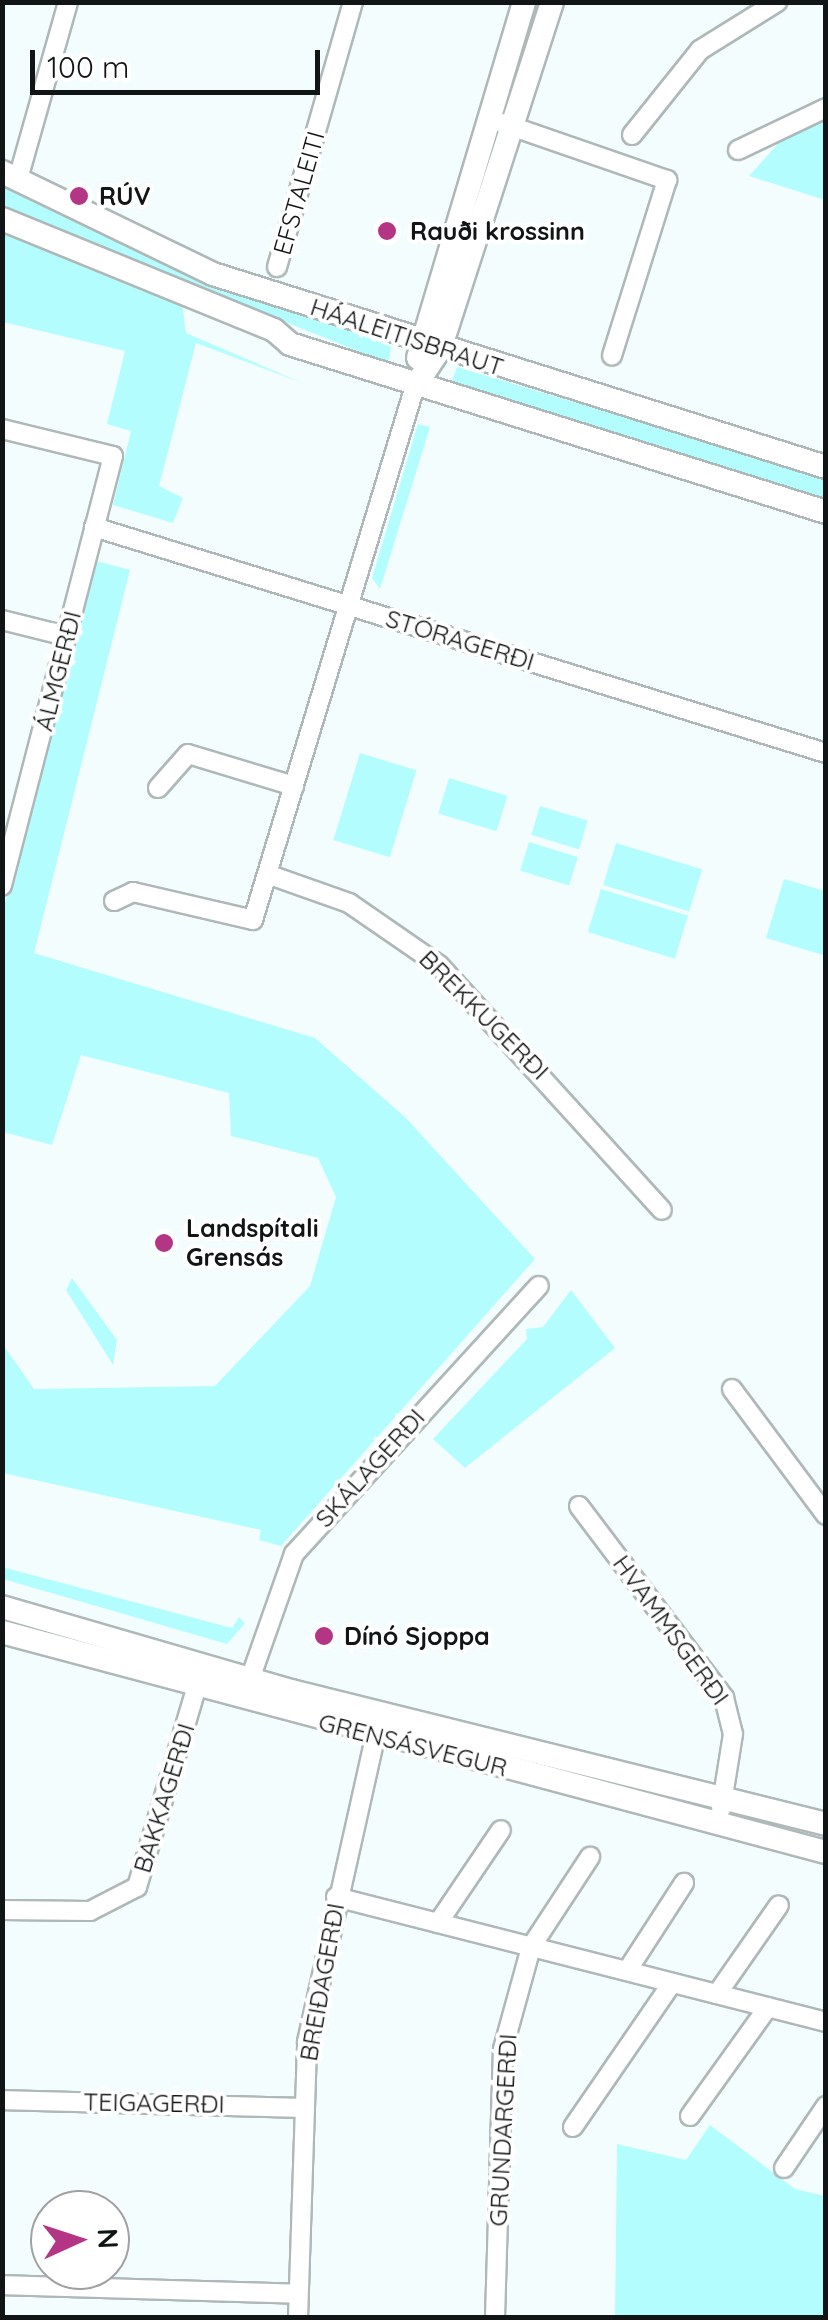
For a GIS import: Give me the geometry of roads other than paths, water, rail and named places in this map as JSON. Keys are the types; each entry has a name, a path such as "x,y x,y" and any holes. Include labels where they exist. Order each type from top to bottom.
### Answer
{"main road":[{"path":"430,346 490,113 524,2"},
{"path":"416,386 513,131 552,2"},
{"name":"HÁALEITISBRAUT","path":"10,175 184,263 430,346 826,467"},
{"name":"HÁALEITISBRAUT","path":"2,220 274,330 290,344 826,512"},
{"name":"GRENSÁSVEGUR","path":"2,1607 250,1679 378,1723 717,1824 826,1852"},
{"name":"GRENSÁSVEGUR","path":"2,1632 196,1688 724,1797 826,1824"}],"street":[{"path":"10,175 68,2"},
{"name":"EFSTALEITI","path":"277,268 354,2"},
{"path":"632,135 700,50 777,2"},
{"path":"738,150 826,108"},
{"path":"490,113 513,131 666,180 612,356"},
{"path":"114,901 133,892 248,926 416,386"},
{"name":"ÁLMGERÐI","path":"2,428 113,456 66,636 11,815 2,886"},
{"name":"STÓRAGERÐI","path":"94,527 826,753"},
{"path":"2,620 66,636"},
{"path":"158,788 188,754 294,786"},
{"name":"BREKKUGERÐI","path":"267,874 349,904 439,965 662,1210"},
{"name":"SKÁLAGERÐI","path":"250,1679 294,1554 539,1286"},
{"path":"732,1389 826,1515"},
{"name":"HVAMMSGERÐI","path":"580,1506 724,1698 733,1734 717,1824"},
{"name":"BAKKAGERÐI","path":"2,1910 103,1908 137,1886 196,1688"},
{"name":"BREIÐAGERÐI","path":"298,2318 307,2042 336,1897 378,1723"},
{"path":"438,1923 501,1830"},
{"name":"GRUNDARGERÐI","path":"496,2318 502,2049 531,1947 590,1857"},
{"path":"627,1971 684,1882"},
{"path":"336,1897 768,2007 823,2017"},
{"path":"717,1994 779,1906"},
{"path":"574,2127 672,1982"},
{"path":"690,2116 768,2007"},
{"name":"TEIGAGERÐI","path":"2,2100 305,2108"},
{"path":"784,2168 826,2106"},
{"path":"2,2285 298,2294"}],"place":[{"name":"RÚV","path":"79,196"},
{"name":"Rauði krossinn","path":"387,231"},
{"name":"Landspítali Grensás","path":"164,1243"},
{"name":"Dínó Sjoppa","path":"324,1636"}]}
